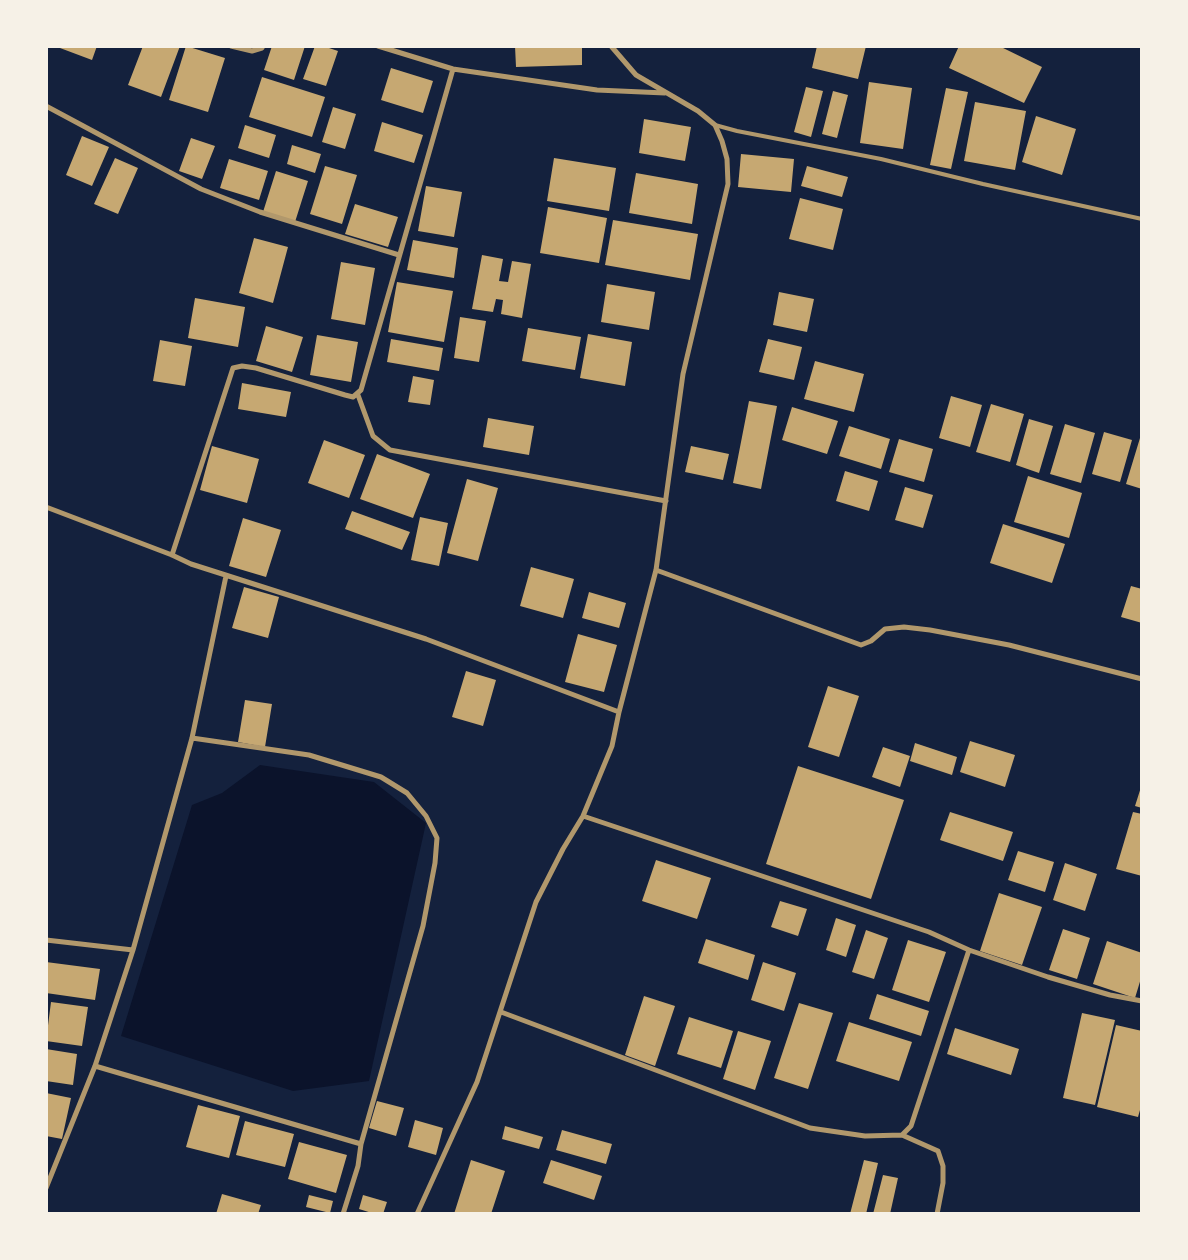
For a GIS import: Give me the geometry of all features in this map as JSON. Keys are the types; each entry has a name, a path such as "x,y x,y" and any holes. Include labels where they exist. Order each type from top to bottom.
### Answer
{"street":[{"path":"231,46 252,51 263,46"},
{"path":"378,46 453,69 597,90 667,93"},
{"path":"417,1214 477,1082 536,902 582,816 612,746 656,570 683,374 728,184 727,159 715,124 636,75 612,46"},
{"path":"172,555 233,368 242,366 256,368 344,395 358,395 362,390 453,69"},
{"path":"46,106 201,189 260,212 399,255"},
{"path":"358,395 373,436 390,450 666,501"},
{"path":"46,507 191,564 426,639 619,712"},
{"path":"656,570 861,645 871,641 885,629 904,627 930,630 1010,645 1142,679"},
{"path":"46,1188 95,1066 133,950 192,738 226,576"},
{"path":"192,738 309,755 381,777 407,793 426,816 438,838 423,926 362,1144 358,1166 343,1214"},
{"path":"582,816 929,932 969,950 1048,977 1110,995 1142,1001"},
{"path":"46,940 133,950"},
{"path":"902,1135 914,1120 969,950"},
{"path":"501,1012 810,1128 865,1136 902,1135 938,1151 943,1166 944,1183 937,1214"},
{"path":"95,1066 362,1144"}],"lane":[{"path":"715,124 737,131 881,159 983,184 1142,219"}],"water":[{"path":"260,765 374,782 426,823 369,1081 293,1091 121,1036 192,805 222,793"}],"building":[{"path":"60,46 97,46 92,60 60,48"},
{"path":"143,46 180,46 161,97 128,85"},
{"path":"186,46 225,58 208,112 169,100"},
{"path":"272,46 305,46 294,80 264,70"},
{"path":"315,46 323,46 338,51 326,86 303,79"},
{"path":"515,46 582,46 582,65 516,67"},
{"path":"817,46 866,46 858,79 812,68"},
{"path":"959,46 999,46 1042,67 1024,103 949,68"},
{"path":"391,68 433,81 423,113 381,100"},
{"path":"262,77 325,97 312,137 249,117"},
{"path":"869,82 912,88 903,149 860,143"},
{"path":"806,87 823,91 811,137 794,132"},
{"path":"946,88 968,92 951,169 930,165"},
{"path":"833,91 848,95 837,138 822,134"},
{"path":"975,102 1026,111 1015,170 964,161"},
{"path":"333,107 356,114 345,149 322,142"},
{"path":"1036,116 1076,129 1062,175 1022,162"},
{"path":"644,119 691,127 685,161 639,153"},
{"path":"382,122 423,135 414,163 374,151"},
{"path":"245,125 276,135 269,158 238,148"},
{"path":"82,136 109,147 92,186 66,175"},
{"path":"191,138 215,146 202,179 179,171"},
{"path":"292,145 321,154 315,173 287,164"},
{"path":"741,154 794,159 791,192 738,187"},
{"path":"115,158 138,168 118,214 94,204"},
{"path":"554,158 616,168 609,211 547,201"},
{"path":"229,159 268,171 259,200 220,188"},
{"path":"325,166 357,175 342,224 310,214"},
{"path":"807,166 848,177 842,197 801,186"},
{"path":"276,171 308,181 295,222 263,212"},
{"path":"636,173 698,184 692,224 629,213"},
{"path":"426,186 462,192 454,237 418,231"},
{"path":"800,198 843,209 833,250 789,239"},
{"path":"355,204 398,217 388,247 345,234"},
{"path":"548,207 607,218 599,263 540,253"},
{"path":"613,220 698,234 690,280 605,265"},
{"path":"254,238 288,247 273,303 239,293"},
{"path":"413,240 458,248 454,278 407,270"},
{"path":"482,255 503,259 499,281 508,282 512,261 531,264 522,318 501,314 503,300 496,299 493,312 472,309"},
{"path":"341,262 375,268 365,325 331,319"},
{"path":"397,282 453,291 444,342 388,332"},
{"path":"607,284 655,292 649,330 601,322"},
{"path":"779,292 814,299 807,332 773,325"},
{"path":"195,298 245,307 238,347 188,338"},
{"path":"460,317 486,321 479,362 454,358"},
{"path":"266,326 303,337 292,372 256,361"},
{"path":"528,328 581,337 575,370 522,361"},
{"path":"588,334 632,342 625,386 580,378"},
{"path":"317,335 358,342 351,382 310,375"},
{"path":"391,339 443,348 439,371 387,362"},
{"path":"768,339 802,347 794,380 759,372"},
{"path":"160,340 192,346 185,386 153,381"},
{"path":"815,361 864,374 854,412 804,399"},
{"path":"413,376 434,380 430,405 408,402"},
{"path":"242,383 291,392 286,417 238,409"},
{"path":"951,396 982,405 970,447 939,438"},
{"path":"749,401 777,406 761,489 733,483"},
{"path":"991,404 1024,414 1010,462 976,452"},
{"path":"792,407 838,421 827,454 782,440"},
{"path":"488,418 534,426 529,455 483,447"},
{"path":"1029,419 1053,426 1039,473 1016,465"},
{"path":"1065,424 1095,433 1081,483 1050,474"},
{"path":"849,426 890,439 881,469 839,456"},
{"path":"1104,432 1132,440 1120,482 1092,474"},
{"path":"1140,438 1142,439 1142,489 1126,484"},
{"path":"899,439 933,449 924,482 889,472"},
{"path":"324,440 365,455 349,498 308,483"},
{"path":"212,446 259,459 247,503 200,490"},
{"path":"691,446 729,454 723,480 685,472"},
{"path":"377,454 430,474 413,518 360,499"},
{"path":"845,471 878,481 869,511 836,501"},
{"path":"1028,476 1082,493 1069,538 1014,522"},
{"path":"467,479 498,488 478,561 447,553"},
{"path":"905,487 933,495 923,528 895,520"},
{"path":"352,511 410,532 402,550 345,529"},
{"path":"420,517 448,523 439,566 411,560"},
{"path":"243,518 281,530 266,577 229,566"},
{"path":"1003,524 1065,544 1052,583 990,563"},
{"path":"531,567 574,579 563,618 520,606"},
{"path":"1131,586 1142,589 1142,623 1121,617"},
{"path":"244,587 279,597 268,638 232,628"},
{"path":"589,592 626,603 619,628 582,618"},
{"path":"578,634 617,645 604,692 565,682"},
{"path":"466,671 496,680 483,726 452,717"},
{"path":"828,686 859,696 839,757 808,747"},
{"path":"245,700 272,704 265,747 238,742"},
{"path":"970,741 1015,755 1005,787 960,772"},
{"path":"915,743 957,757 952,775 910,761"},
{"path":"883,747 910,756 900,787 872,777"},
{"path":"798,766 904,800 871,899 766,864"},
{"path":"1142,784 1142,808 1135,806"},
{"path":"950,812 1013,832 1003,861 940,840"},
{"path":"1133,812 1142,814 1142,876 1116,869"},
{"path":"1018,851 1054,862 1045,892 1008,880"},
{"path":"656,860 711,878 697,919 642,901"},
{"path":"1065,863 1097,874 1085,911 1053,900"},
{"path":"999,893 1042,907 1022,965 980,951"},
{"path":"780,901 807,909 798,936 771,927"},
{"path":"836,918 856,925 846,957 826,950"},
{"path":"1063,929 1090,938 1077,979 1049,970"},
{"path":"866,930 888,938 874,979 852,972"},
{"path":"706,939 755,955 748,980 698,963"},
{"path":"908,940 946,952 929,1002 892,990"},
{"path":"1107,941 1142,953 1142,975 1135,998 1093,984"},
{"path":"46,962 100,969 95,1000 46,993"},
{"path":"763,962 796,973 784,1011 751,1000"},
{"path":"877,994 929,1011 921,1036 869,1019"},
{"path":"644,996 675,1006 655,1066 625,1055"},
{"path":"51,1002 88,1007 82,1046 46,1041"},
{"path":"799,1003 833,1013 808,1089 774,1078"},
{"path":"1082,1013 1115,1020 1095,1105 1063,1098"},
{"path":"689,1017 733,1031 721,1068 677,1054"},
{"path":"849,1022 912,1042 899,1081 836,1061"},
{"path":"1116,1025 1142,1031 1142,1103 1138,1117 1097,1107"},
{"path":"955,1028 1019,1049 1011,1075 947,1054"},
{"path":"738,1031 771,1041 755,1090 723,1079"},
{"path":"46,1049 77,1054 73,1085 46,1081"},
{"path":"46,1093 71,1098 62,1139 46,1136"},
{"path":"377,1101 404,1108 396,1136 369,1128"},
{"path":"198,1105 240,1116 229,1158 186,1147"},
{"path":"415,1120 443,1128 436,1155 408,1147"},
{"path":"245,1121 294,1134 285,1167 236,1155"},
{"path":"505,1126 543,1137 539,1149 502,1139"},
{"path":"562,1130 612,1144 606,1164 556,1150"},
{"path":"299,1142 347,1155 336,1193 288,1179"},
{"path":"471,1160 505,1171 491,1214 454,1214"},
{"path":"551,1160 602,1176 594,1200 543,1183"},
{"path":"864,1160 878,1163 866,1214 850,1214"},
{"path":"883,1175 898,1178 890,1214 873,1214"},
{"path":"222,1194 261,1205 258,1214 216,1214"},
{"path":"309,1195 333,1201 330,1213 306,1207"},
{"path":"363,1195 387,1202 383,1214 375,1214 359,1209"}]}
